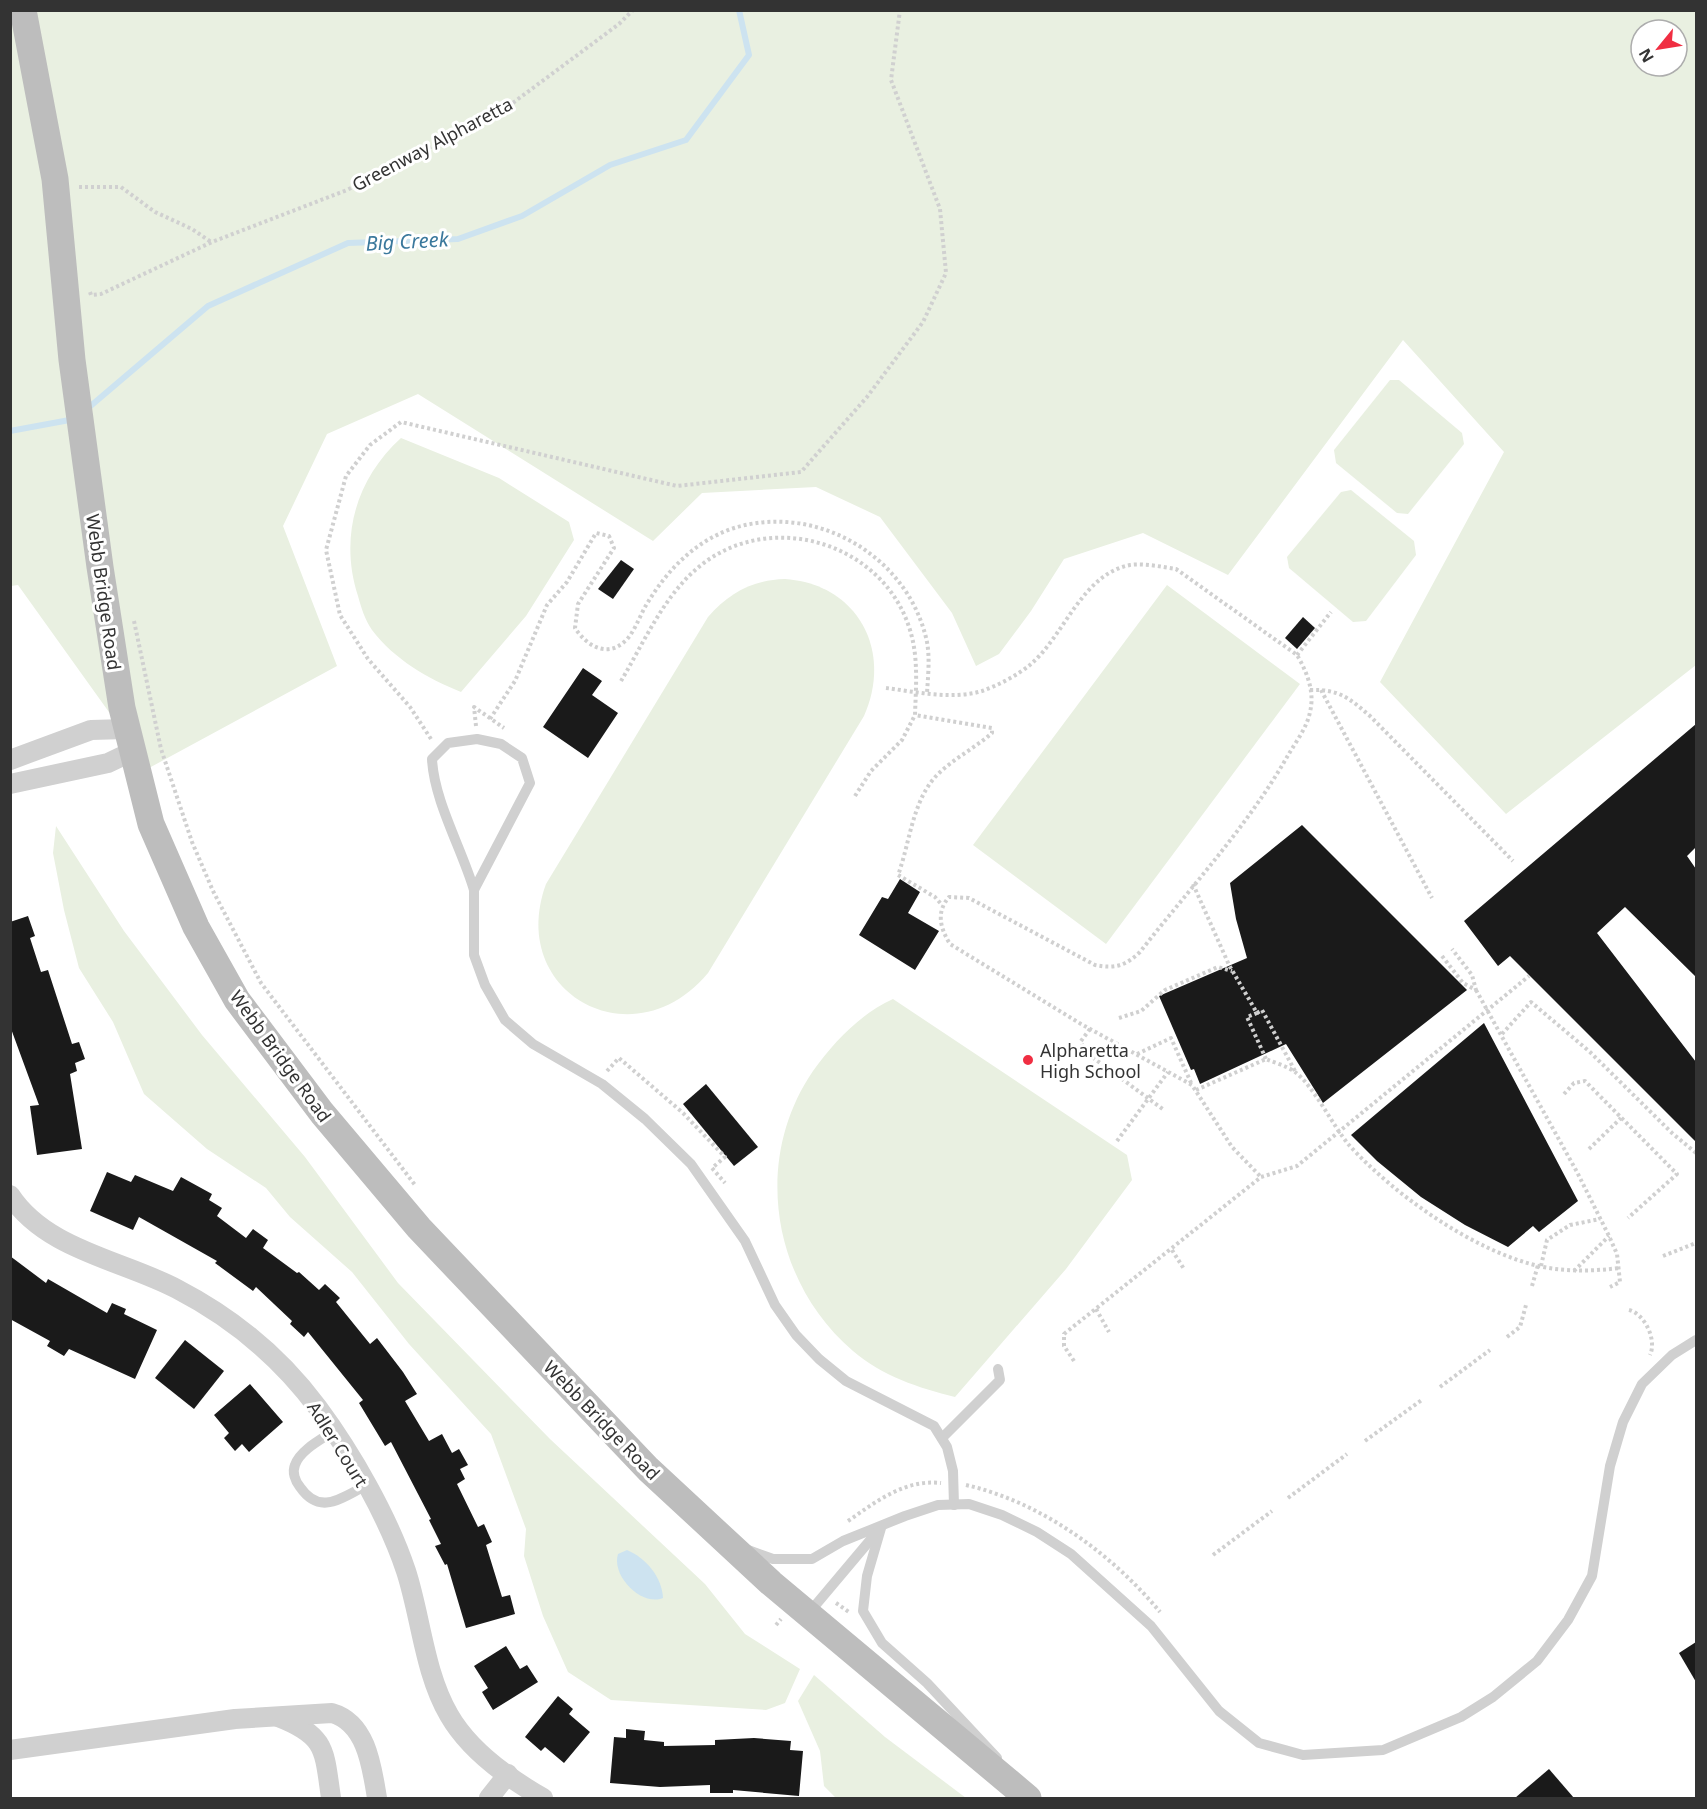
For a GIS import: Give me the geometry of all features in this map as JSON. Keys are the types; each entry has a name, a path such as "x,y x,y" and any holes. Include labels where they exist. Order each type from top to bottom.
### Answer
{"street":[{"name":"Webb Bridge Road","path":"23,10 55,179 68,289 72,360 110,637 129,740 151,824 196,927 237,1000 322,1113 419,1228 648,1470 808,1614 1029,1798"},
{"path":"91,730 129,740 108,763 18,770 91,730"},
{"name":"Adler Court","path":"10,1195 26,1215 53,1236 153,1278 235,1325 297,1381 334,1431 392,1536 406,1572 432,1669 448,1713 468,1740 508,1774 543,1798"},
{"path":"10,1750 273,1715 319,1712 343,1716 369,1752 377,1798"},
{"path":"273,1715 302,1726 314,1735 326,1762 330,1798"},
{"path":"489,1798 508,1774"}],"lane":[{"path":"474,890 530,783 522,758 501,744 477,739 448,743 432,759 433,775 465,859 474,890 472,921 474,955 485,985 505,1020 533,1044 602,1084 645,1119 691,1164 745,1241 775,1305 796,1335 819,1359 846,1381 934,1426 942,1438 951,1462 954,1505"},
{"path":"728,1543 773,1559 812,1559 843,1541 881,1528 905,1516 938,1505 969,1504 1002,1515 1037,1532 1071,1554 1151,1626 1219,1711 1259,1743 1303,1755 1383,1750 1461,1717 1493,1697 1544,1653 1568,1620 1592,1576 1610,1466 1623,1422 1642,1384 1672,1355 1696,1340"},
{"path":"942,1438 1000,1380 998,1369"},
{"path":"334,1431 299,1457 294,1474 297,1484 308,1498 317,1503 328,1503 365,1486"},
{"path":"808,1614 881,1528"},
{"path":"881,1528 867,1576 863,1611 882,1643 927,1683 985,1743 1029,1798"}],"path":[{"name":"Greenway Alpharetta","path":"89,284 91,295 101,294 212,242 347,190 506,108 619,24 633,10"},
{"path":"439,752 410,707 368,659 340,615 326,550 346,476 370,446 401,422 678,486 801,472 867,397 923,321 946,273 940,208 891,80 900,10"},
{"path":"75,196 73,185 121,187 155,212 192,229 212,242"},
{"path":"490,719 515,681 547,605 567,582 596,533 609,536 614,548 578,604 575,628 582,639 597,649 612,649 625,642 663,578 681,559 704,543 730,530 761,522 788,521 818,526 851,540 881,560 901,585 918,614 927,643 927,693"},
{"path":"621,681 671,597 708,559 751,541 774,537 801,538 844,551 866,566 896,599 908,623 915,649 915,715 902,740 871,771 855,796"},
{"path":"886,688 955,695 981,691 1015,675 1032,664 1082,598 1104,577 1129,565 1153,565 1176,570 1297,655 1307,672 1310,690 1311,711 1307,720 1263,797 1140,952 1129,962 1113,969 1095,964 969,898 949,897 942,905 942,931 950,944 1090,1029 1192,1085"},
{"path":"1297,655 1331,612"},
{"path":"132,613 161,749 192,842 213,891 261,983 417,1187"},
{"path":"1310,690 1330,690 1349,698 1370,716 1513,861"},
{"path":"1320,690 1432,898"},
{"path":"477,739 474,707 508,731"},
{"path":"915,715 988,725 993,731 977,746 936,776 922,798 912,825 898,875 935,897 942,905"},
{"path":"1193,884 1233,971 1257,1013"},
{"path":"1452,949 1472,975 1476,990 1578,1172 1609,1236 1620,1268 1620,1282 1610,1287"},
{"path":"1442,956 1463,983 1476,990"},
{"path":"1119,1018 1141,1011 1165,990 1218,967 1233,971"},
{"path":"1074,1361 1064,1346 1065,1334 1261,1177 1297,1166 1529,976"},
{"path":"1502,1034 1532,1002 1590,1052 1672,1133 1696,1153"},
{"path":"1295,1072 1266,1059 1248,1017 1262,1010 1295,1072 1339,1130 1372,1167 1405,1196 1476,1241 1505,1255 1540,1266 1574,1271 1620,1268"},
{"path":"1090,1029 1081,1041 1081,1047 1164,1110"},
{"path":"1137,1054 1172,1038 1192,1085 1232,1147 1261,1177"},
{"path":"599,1068 609,1072 619,1058 683,1113 725,1157 712,1167 732,1193"},
{"path":"1196,1090 1266,1059"},
{"path":"1117,1141 1168,1072"},
{"path":"1563,1094 1579,1080 1584,1081 1677,1174 1628,1218"},
{"path":"1589,1149 1621,1118"},
{"path":"1532,1286 1547,1240 1570,1225 1600,1219"},
{"path":"1574,1271 1609,1236"},
{"path":"1664,1256 1696,1243"},
{"path":"1172,1250 1184,1269"},
{"path":"1507,1337 1520,1327 1526,1305"},
{"path":"1096,1309 1109,1332"},
{"path":"1440,1387 1490,1350"},
{"path":"1365,1441 1423,1399"},
{"path":"1288,1498 1347,1454"},
{"path":"969,1478 969,1485"},
{"path":"845,1524 902,1488 925,1481 969,1485 1029,1507 1065,1528 1128,1577 1163,1616"},
{"path":"1213,1555 1272,1511"}],"green space":[{"path":"10,11 1696,11 1696,665 1506,814 1380,682 1504,452 1403,340 1228,575 1143,533 1064,559 1031,611 999,654 976,666 952,613 880,517 816,487 702,493 653,541 418,394 327,434 283,526 337,666 149,768 18,585 11,586"},
{"path":"1390,380 1399,380 1462,433 1464,444 1408,514 1397,513 1336,463 1334,450"},
{"path":"401,438 499,478 569,522 574,540 526,616 461,692 412,667 381,641 365,618 359,600 350,552 355,510 373,472 385,454"},
{"path":"1351,490 1414,541 1416,555 1366,621 1353,622 1289,568 1287,557 1341,492"},
{"path":"785,579 811,584 832,593 850,607 863,625 871,645 874,668 872,692 864,716 708,973 678,999 645,1012 613,1013 584,1003 560,984 544,957 538,923 546,884 708,617 724,601 742,589 762,582"},
{"path":"1167,585 1300,684 1106,944 973,845"},
{"path":"56,826 124,931 202,1035 305,1157 398,1283 550,1439 705,1584 745,1634 800,1669 785,1703 766,1710 611,1700 568,1672 543,1616 524,1556 526,1529 491,1434 409,1344 352,1272 290,1217 266,1188 207,1149 144,1094 113,1022 79,968 64,910 53,853"},
{"path":"893,999 1127,1155 1132,1180 1066,1269 955,1397 901,1380 864,1360 853,1351 826,1323 804,1291 789,1256 780,1218 777,1181 782,1143 794,1106 813,1071 839,1039 870,1012"},
{"path":"814,1675 885,1737 966,1798 836,1798 824,1786 820,1751 798,1701"}],"water":[{"path":"627,1550 634,1553 652,1569 660,1583 663,1598 655,1600 646,1598 630,1588 624,1580 617,1563 618,1554"}],"building":[{"path":"621,560 634,569 613,599 598,589"},
{"path":"1303,617 1315,628 1297,649 1285,638"},
{"path":"583,668 602,681 592,695 618,713 588,758 543,727"},
{"path":"1696,724 1696,847 1687,856 1696,869 1696,977 1625,907 1597,933 1696,1062 1696,1142 1510,956 1498,966 1464,921"},
{"path":"1302,825 1467,990 1323,1103 1286,1044 1200,1084 1194,1069 1191,1070 1159,996 1247,958 1236,919 1230,883"},
{"path":"900,879 920,892 908,913 939,931 915,970 859,935 882,897 888,899"},
{"path":"28,916 35,936 30,938 41,972 48,970 72,1044 79,1042 85,1059 75,1063 77,1071 70,1074 82,1149 37,1155 30,1106 39,1105 10,1026 10,922"},
{"path":"1484,1023 1578,1201 1539,1232 1533,1226 1508,1247 1465,1225 1421,1197 1377,1161 1351,1135"},
{"path":"706,1084 758,1147 734,1166 683,1104"},
{"path":"107,1172 131,1182 135,1175 173,1191 181,1177 212,1194 209,1200 222,1208 217,1216 246,1238 253,1229 268,1240 263,1248 297,1273 299,1272 319,1290 325,1284 340,1298 336,1302 370,1344 377,1338 417,1394 405,1401 429,1441 442,1434 452,1453 459,1449 468,1465 460,1469 465,1479 457,1484 478,1527 484,1524 492,1542 486,1545 502,1597 510,1595 515,1614 466,1628 447,1564 445,1565 435,1546 441,1544 429,1520 431,1519 391,1442 385,1446 359,1403 363,1400 308,1332 304,1337 290,1324 292,1321 256,1287 253,1291 215,1263 217,1261 139,1217 133,1230 90,1211"},
{"path":"10,1256 46,1283 48,1279 107,1313 112,1303 126,1309 124,1314 157,1330 135,1379 69,1349 64,1356 47,1346 50,1341 10,1319"},
{"path":"185,1340 224,1371 194,1409 155,1378"},
{"path":"250,1384 283,1422 249,1452 242,1444 235,1451 224,1438 229,1433 214,1415"},
{"path":"1696,1642 1696,1682 1679,1653"},
{"path":"506,1646 520,1669 527,1665 538,1682 493,1710 482,1692 488,1688 474,1666"},
{"path":"558,1696 573,1709 569,1714 590,1732 564,1763 545,1747 541,1751 525,1737"},
{"path":"626,1729 645,1731 644,1740 664,1742 664,1746 715,1745 715,1740 754,1738 791,1741 790,1750 803,1751 799,1796 733,1790 733,1793 710,1793 710,1785 660,1787 610,1783 614,1737 626,1738"},
{"path":"1549,1769 1574,1798 1515,1798"}],"waterway":[{"name":"Big Creek","path":"87,409 208,306 348,243 458,239 522,216 610,165 686,140 749,55 739,10"},
{"name":"Big Creek","path":"10,431 75,419"}],"place":[{"name":"Alpharetta High School","path":"1028,1060"}]}
